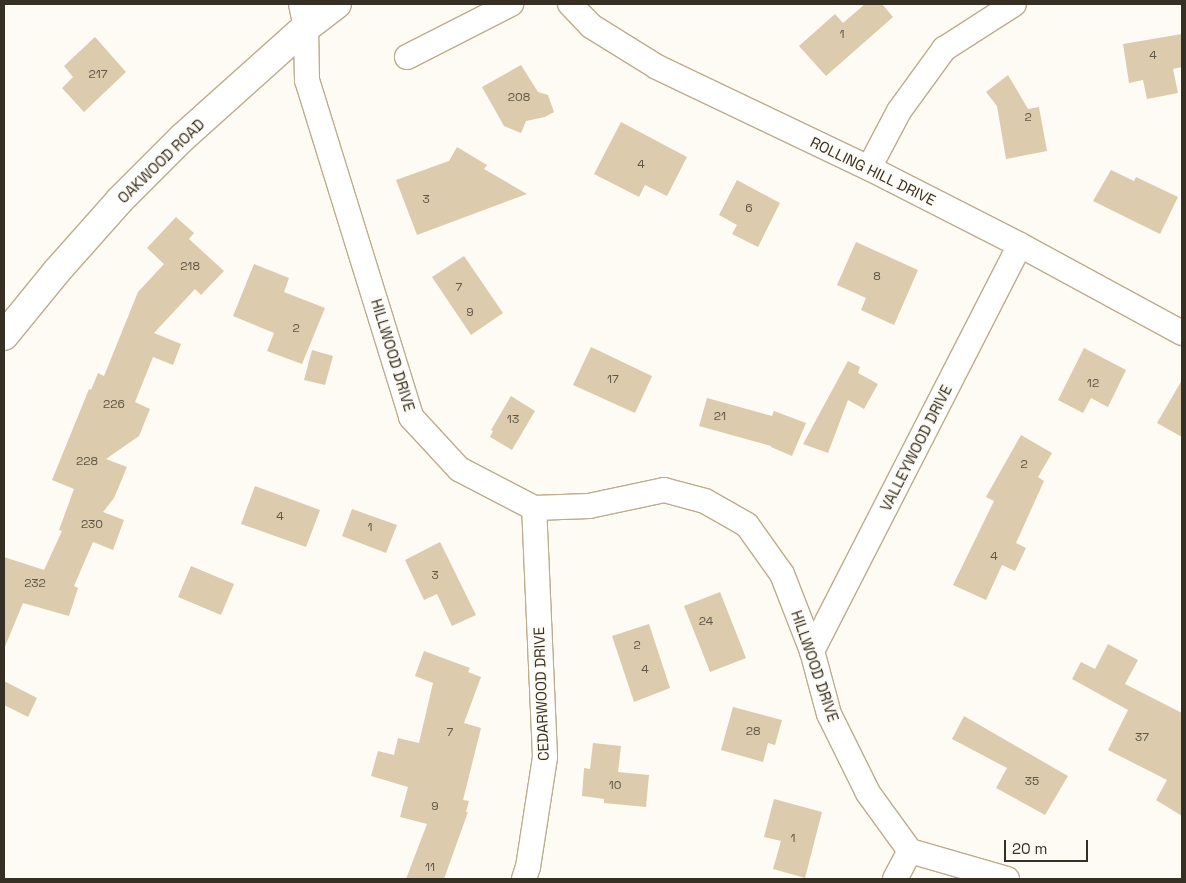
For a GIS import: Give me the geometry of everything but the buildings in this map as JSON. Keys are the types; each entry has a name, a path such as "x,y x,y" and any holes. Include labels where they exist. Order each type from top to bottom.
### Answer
{"main road":[{"name":"OAKWOOD ROAD","path":"4,336 57,271 120,200 304,16 337,4"}],"street":[{"path":"408,58 511,4"},
{"name":"ROLLING HILL DRIVE","path":"570,4 591,26 657,67 870,168 1020,245 1182,333"},
{"path":"870,168 899,111 944,49 1014,4"},
{"name":"HILLWOOD DRIVE","path":"304,16 307,80 411,417 459,469 534,508 589,506 664,490 705,501 747,526 782,574 812,651 829,714 868,793 910,851"},
{"name":"VALLEYWOOD DRIVE","path":"812,651 1020,245"},
{"name":"CEDARWOOD DRIVE","path":"524,879 528,867 545,757 534,508"},
{"path":"895,879 910,851 1007,879"}]}
